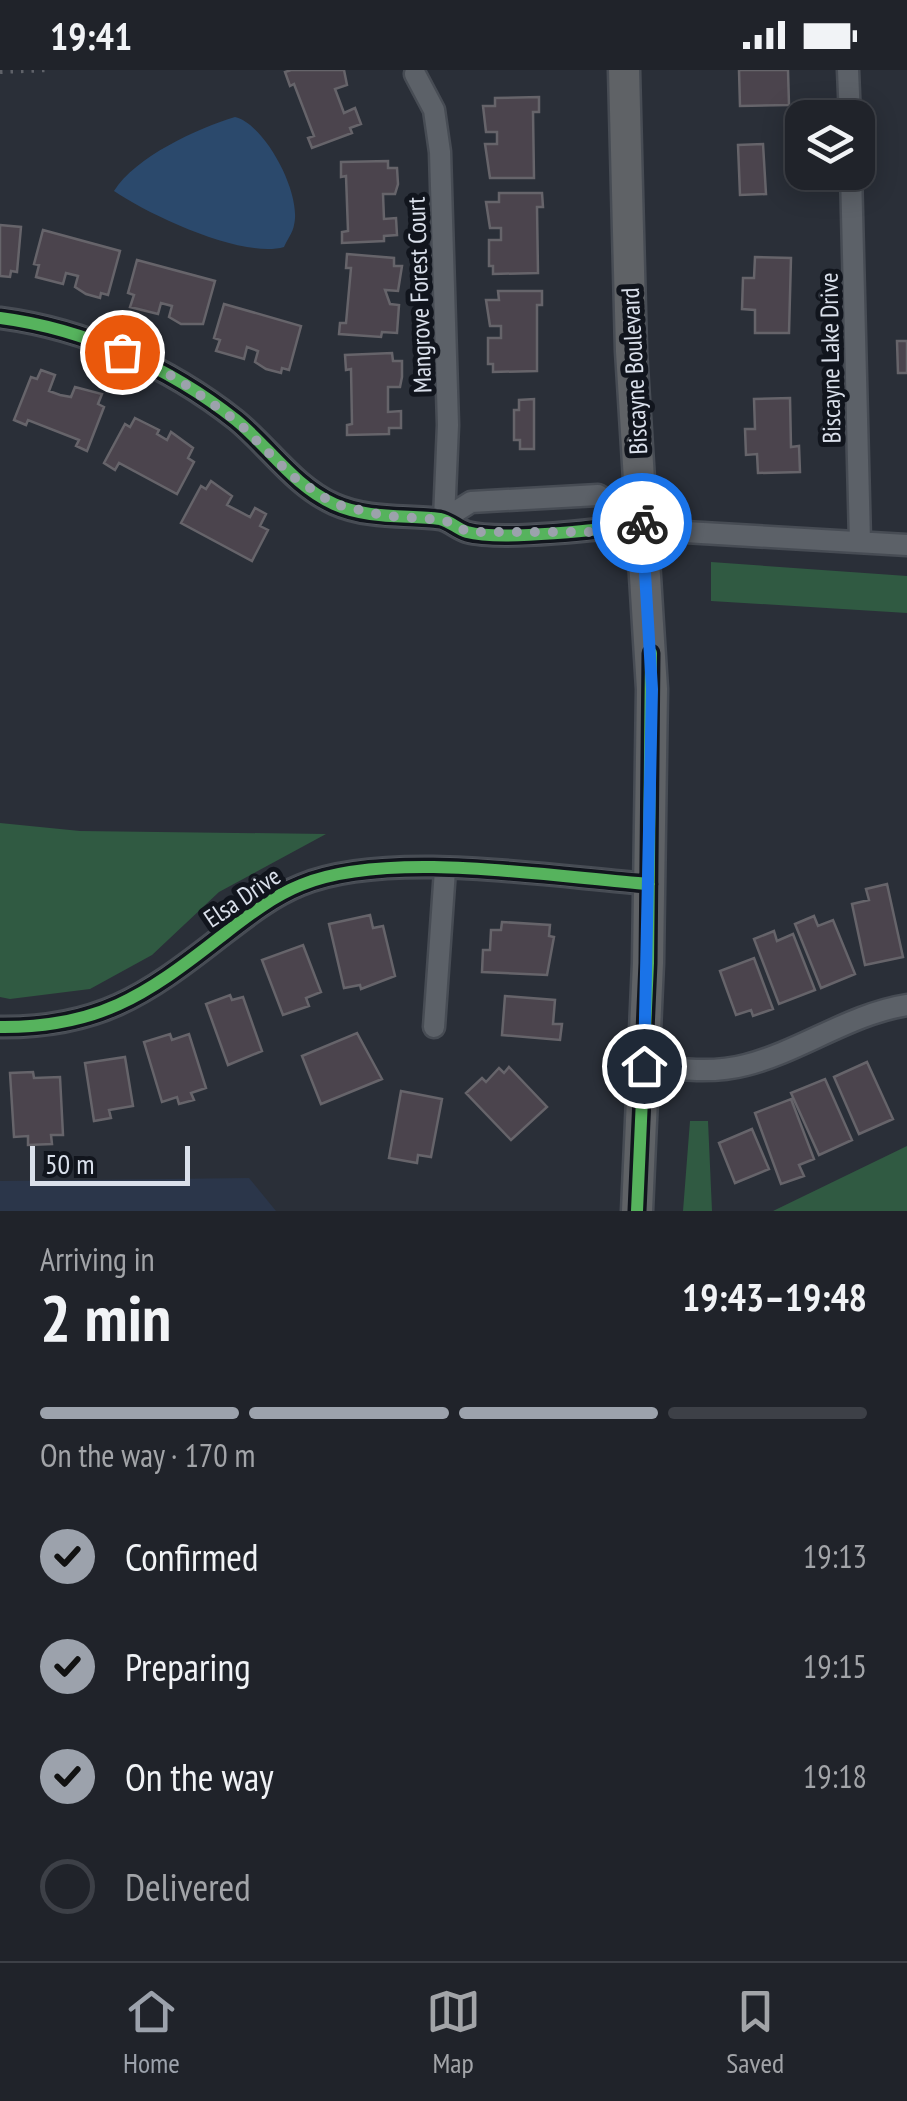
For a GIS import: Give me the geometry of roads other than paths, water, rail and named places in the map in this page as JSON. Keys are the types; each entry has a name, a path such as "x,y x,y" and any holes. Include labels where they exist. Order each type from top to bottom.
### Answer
{"street":[{"name":"Biscayne Boulevard","path":"624,70 630,294 651,652 644,1066 637,1211"},
{"path":"848,70 849,100"},
{"name":"Mangrove Forest Court","path":"415,74 434,110 440,152 448,425 444,520"},
{"name":"Biscayne Lake Drive","path":"851,190 860,542"},
{"path":"0,318 78,336 176,378 238,422 292,476 334,504 386,516 444,520 468,532 600,532 642,522"},
{"path":"444,520 471,502 598,495 642,522 668,531 907,545"},
{"name":"Elsa Drive","path":"0,1027 55,1025 130,1002 258,908 302,884 396,866 648,884"},
{"path":"434,1027 445,870"},
{"path":"644,1066 714,1070 749,1064 874,1012 907,1005"}],"water":[{"path":"235,117 258,132 287,179 295,212 284,247 245,247 221,241 150,212 114,191 152,156 203,128"}]}
